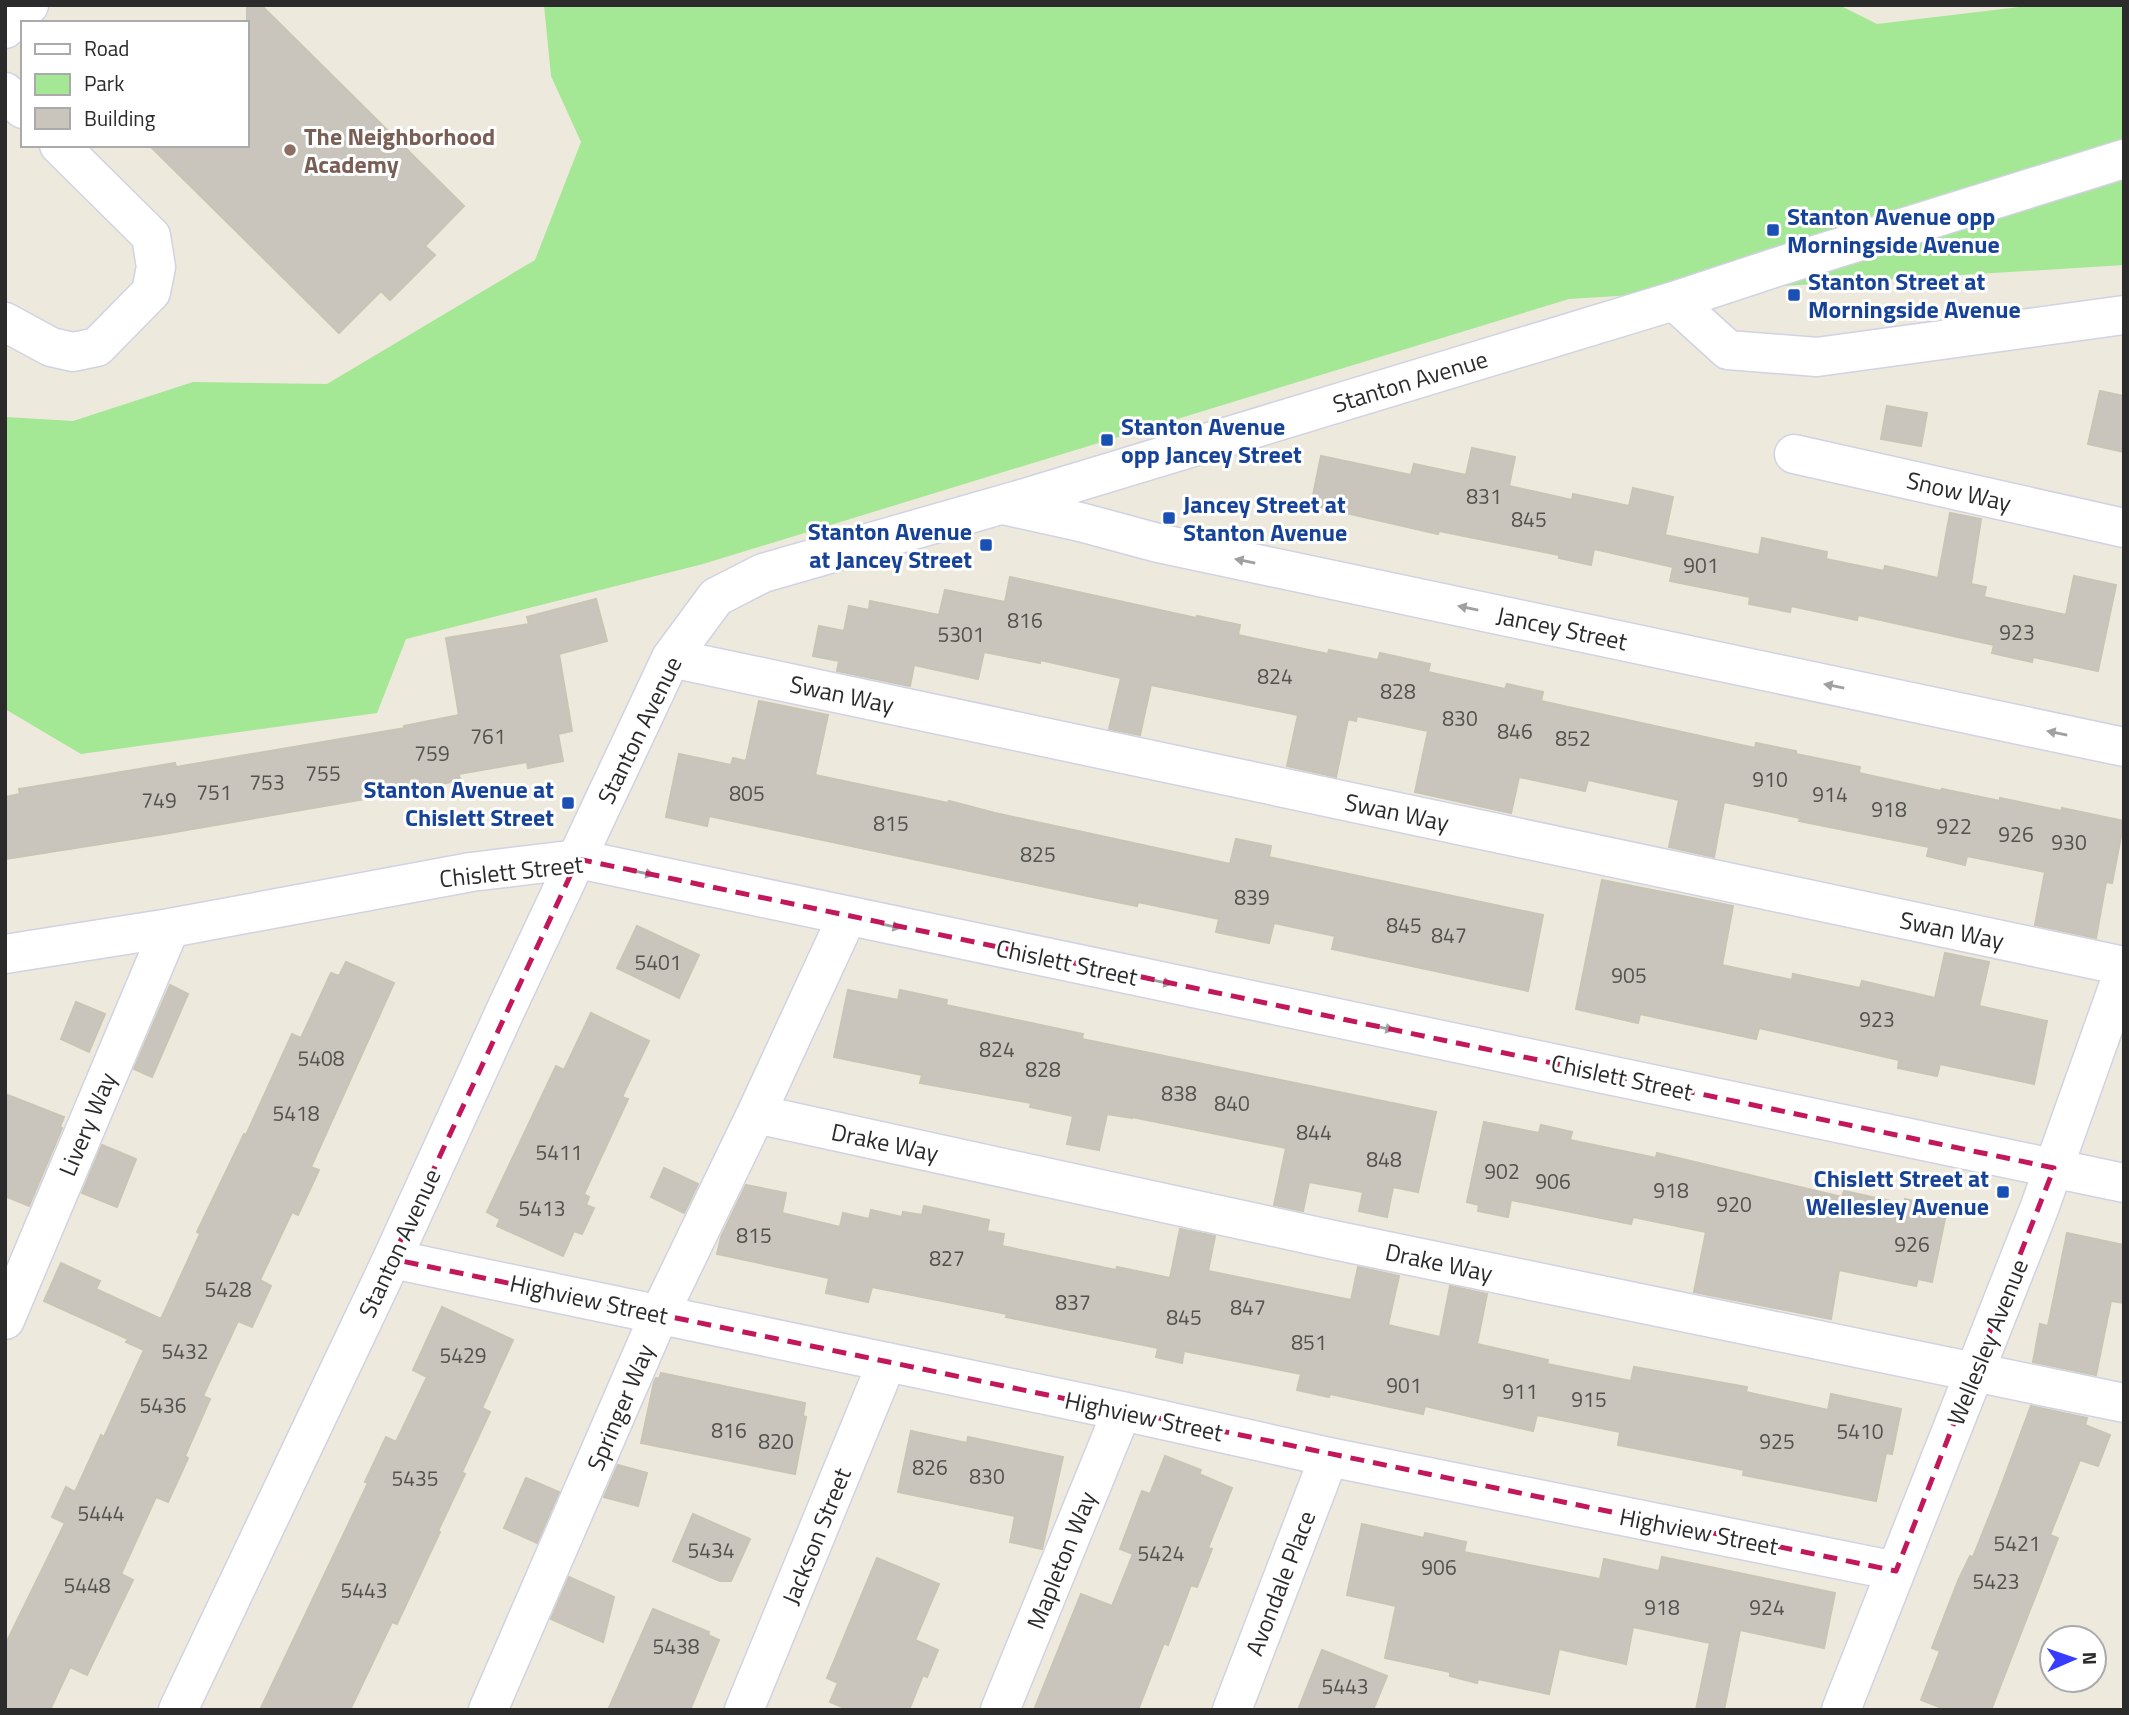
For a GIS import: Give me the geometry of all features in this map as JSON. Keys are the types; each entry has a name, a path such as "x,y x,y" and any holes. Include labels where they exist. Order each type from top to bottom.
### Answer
{"street":[{"path":"5,29 29,5"},
{"path":"5,92 21,107"},
{"path":"5,323 51,347 73,352 97,347 151,292 156,267 151,236 61,147"},
{"name":"Stanton Avenue","path":"178,1710 393,1259 670,658 716,597 763,573 1001,505 1674,301 2124,159"},
{"path":"1674,301 1728,351 1817,357 2124,316"},
{"name":"Snow Way","path":"1794,454 2124,528"},
{"name":"Jancey Street","path":"1001,505 1172,546 2124,747"},
{"name":"Swan Way","path":"670,658 2124,968"},
{"name":"Chislett Street","path":"5,954 170,928 471,872 578,859 2124,1183"},
{"name":"Springer Way","path":"488,1710 660,1313 847,917"},
{"name":"Livery Way","path":"5,1320 170,928"},
{"name":"Wellesley Avenue","path":"1841,1710 2054,1168 2124,968"},
{"name":"Drake Way","path":"756,1114 1329,1239 2124,1403"},
{"name":"Highview Street","path":"393,1259 660,1313 1329,1457 1895,1571"},
{"name":"Jackson Street","path":"744,1710 887,1362"},
{"name":"Mapleton Way","path":"1000,1710 1122,1411"},
{"name":"Avondale Place","path":"1232,1710 1329,1457"}],"highlighted area":[{"path":"578,859 2054,1168 1896,1571 392,1259"}],"green space":[{"path":"544,5 1839,5 1877,24 2036,5 2124,5 2124,265 1569,299 703,564 406,639 377,713 81,754 5,709 5,417 73,421 193,382 327,384 535,260 581,142 551,76"}],"building":[{"path":"247,5 261,5 464,206 425,246 435,255 390,300 381,291 339,333 151,147 248,147"},
{"path":"2100,391 2124,396 2124,452 2088,444"},
{"path":"1887,406 1927,413 1921,446 1881,439"},
{"path":"1472,448 1515,457 1509,486 1572,500 1573,494 1629,506 1633,488 1673,497 1665,535 1759,555 1762,538 1827,552 1826,559 1884,571 1885,566 1938,578 1950,513 1981,519 1971,584 1986,587 1984,597 2066,615 2074,576 2116,585 2098,671 2033,657 2032,662 1992,653 1994,645 1858,615 1857,620 1791,606 1790,612 1749,604 1750,597 1670,581 1673,567 1594,549 1591,565 1559,558 1559,555 1439,531 1438,534 1311,505 1321,456 1411,475 1414,464 1466,475"},
{"path":"1010,577 1196,618 1197,616 1240,625 1238,635 1328,654 1329,650 1378,660 1380,653 1430,664 1428,672 1505,689 1507,684 1543,692 1541,701 1755,748 1756,743 1796,751 1796,754 1860,767 1859,773 1941,791 1942,789 2000,801 2000,798 2062,811 2062,808 2124,821 2112,883 2106,882 2096,938 2035,925 2045,872 1967,856 1965,865 1927,856 1929,847 1799,821 1800,818 1724,802 1714,857 1669,847 1679,800 1588,780 1585,791 1519,777 1511,813 1415,792 1428,731 1357,716 1356,721 1348,719 1336,777 1287,766 1298,715 1151,685 1140,735 1109,729 1121,678 1040,660 1040,663 984,652 978,679 914,665 910,686 837,671 839,661 813,656 819,626 844,631 849,606 869,610 870,601 939,615 945,590 1005,602"},
{"path":"596,599 607,641 559,654 572,731 558,734 563,761 528,768 527,762 459,774 460,780 405,792 5,859 5,797 20,794 19,789 175,763 176,767 405,728 404,726 459,715 446,638 529,624 527,617"},
{"path":"759,701 828,715 815,775 948,803 949,801 1230,864 1236,839 1271,846 1269,857 1543,915 1528,991 1332,949 1335,936 1274,923 1269,943 1216,932 1219,919 1138,902 1137,906 1102,899 709,816 707,826 666,817 679,754 731,765 733,758 746,761"},
{"path":"1602,880 1733,906 1722,965 1792,980 1793,974 1860,988 1862,981 1935,998 1945,953 1989,962 1979,1006 2047,1021 2034,1084 1940,1064 1937,1076 1898,1068 1899,1060 1759,1028 1756,1039 1640,1014 1638,1023 1576,1009"},
{"path":"637,926 699,955 679,998 617,968"},
{"path":"346,962 394,983 311,1167 319,1170 298,1215 292,1212 260,1280 271,1286 252,1327 238,1321 203,1396 210,1399 168,1502 156,1497 121,1574 133,1580 87,1675 70,1667 50,1710 5,1710 5,1645 65,1523 52,1517 66,1487 75,1492 144,1350 126,1342 128,1339 44,1301 61,1263 100,1281 96,1289 161,1319 200,1234 197,1232 244,1134 246,1135 292,1034 301,1038 331,973 339,976"},
{"path":"170,985 188,994 152,1077 134,1069"},
{"path":"848,990 898,1000 900,990 947,1000 946,1005 1083,1034 1082,1039 1436,1112 1418,1192 1393,1187 1387,1217 1359,1211 1363,1192 1309,1182 1303,1211 1274,1205 1286,1148 1132,1117 1107,1114 1099,1150 1067,1144 1073,1116 1030,1107 1031,1103 920,1083 922,1075 834,1057"},
{"path":"76,1002 105,1014 89,1052 61,1039"},
{"path":"591,1013 649,1041 622,1097 628,1099 584,1194 589,1197 586,1205 594,1208 582,1234 574,1231 563,1256 497,1226 500,1219 487,1212 556,1066 564,1070"},
{"path":"5,1094 64,1117 60,1127 62,1128 29,1206 5,1196"},
{"path":"1484,1122 1539,1133 1541,1125 1572,1132 1570,1140 1656,1158 1657,1153 1842,1197 1844,1191 1904,1204 1905,1199 1947,1209 1932,1282 1918,1279 1916,1286 1839,1270 1831,1319 1694,1292 1706,1232 1633,1217 1631,1224 1511,1200 1508,1217 1478,1211 1479,1205 1467,1202"},
{"path":"102,1145 136,1159 117,1207 82,1193"},
{"path":"664,1168 698,1184 684,1213 651,1197"},
{"path":"746,1185 786,1193 782,1213 840,1227 843,1213 869,1219 871,1210 902,1217 903,1212 922,1215 924,1206 989,1220 987,1231 1004,1234 1002,1246 1116,1270 1117,1267 1170,1278 1180,1229 1215,1236 1208,1271 1351,1300 1358,1267 1399,1276 1388,1325 1440,1337 1450,1286 1487,1294 1477,1344 1548,1360 1547,1364 1631,1381 1634,1367 1747,1387 1746,1392 1828,1410 1831,1394 1901,1409 1892,1454 1886,1453 1876,1501 1743,1475 1744,1470 1618,1445 1620,1432 1537,1415 1533,1431 1425,1406 1423,1414 1330,1394 1329,1397 1297,1390 1301,1374 1184,1351 1182,1363 1156,1357 1158,1348 1006,1317 1007,1314 872,1287 868,1302 826,1293 829,1278 717,1254 721,1237"},
{"path":"2067,1233 2124,1245 2124,1303 2111,1301 2096,1375 2033,1362 2040,1324 2048,1326"},
{"path":"442,1307 513,1340 482,1408 490,1412 462,1472 465,1474 438,1531 440,1532 397,1624 392,1622 350,1710 260,1710 368,1483 365,1482 386,1437 396,1442 427,1377 413,1370"},
{"path":"661,1373 805,1403 803,1416 806,1417 795,1474 641,1443 654,1382 656,1378 659,1379"},
{"path":"2031,1406 2087,1418 2085,1425 2110,1435 2098,1466 2080,1460 2050,1535 2058,1538 1991,1710 1947,1710 1921,1700 1940,1651 1932,1648 1958,1581 1970,1556 1973,1557"},
{"path":"911,1431 967,1443 968,1437 1063,1457 1042,1549 1010,1542 1015,1516 898,1492"},
{"path":"1165,1456 1201,1470 1199,1474 1232,1488 1208,1548 1212,1549 1197,1587 1191,1585 1168,1645 1164,1643 1138,1710 1034,1710 1081,1594 1112,1606 1133,1554 1120,1549 1142,1491 1150,1494"},
{"path":"618,1465 647,1473 638,1506 604,1497"},
{"path":"526,1478 559,1492 537,1543 504,1528"},
{"path":"693,1514 750,1539 731,1581 720,1581 673,1561"},
{"path":"1362,1524 1424,1538 1425,1533 1466,1542 1464,1552 1600,1579 1604,1559 1659,1571 1662,1557 1835,1593 1824,1648 1740,1630 1724,1710 1696,1710 1710,1643 1633,1627 1626,1664 1559,1649 1549,1694 1450,1676 1450,1672 1385,1658 1396,1606 1347,1595"},
{"path":"877,1558 939,1584 915,1640 938,1650 927,1677 923,1675 909,1710 849,1710 830,1702 838,1683 827,1678"},
{"path":"569,1577 614,1597 603,1642 551,1619"},
{"path":"653,1609 709,1632 708,1635 719,1640 690,1710 608,1710"},
{"path":"1322,1650 1387,1676 1373,1710 1298,1710"}],"place":[{"name":"The Neighborhood Academy","path":"290,150"},
{"name":"Stanton Avenue opp Morningside Avenue","path":"1773,230"},
{"name":"Stanton Street at Morningside Avenue","path":"1794,295"},
{"name":"Stanton Avenue opp Jancey Street","path":"1107,440"},
{"name":"Jancey Street at Stanton Avenue","path":"1169,518"},
{"name":"Stanton Avenue at Jancey Street","path":"986,545"},
{"name":"Stanton Avenue at Chislett Street","path":"568,803"},
{"name":"Chislett Street at Wellesley Avenue","path":"2003,1192"}]}
